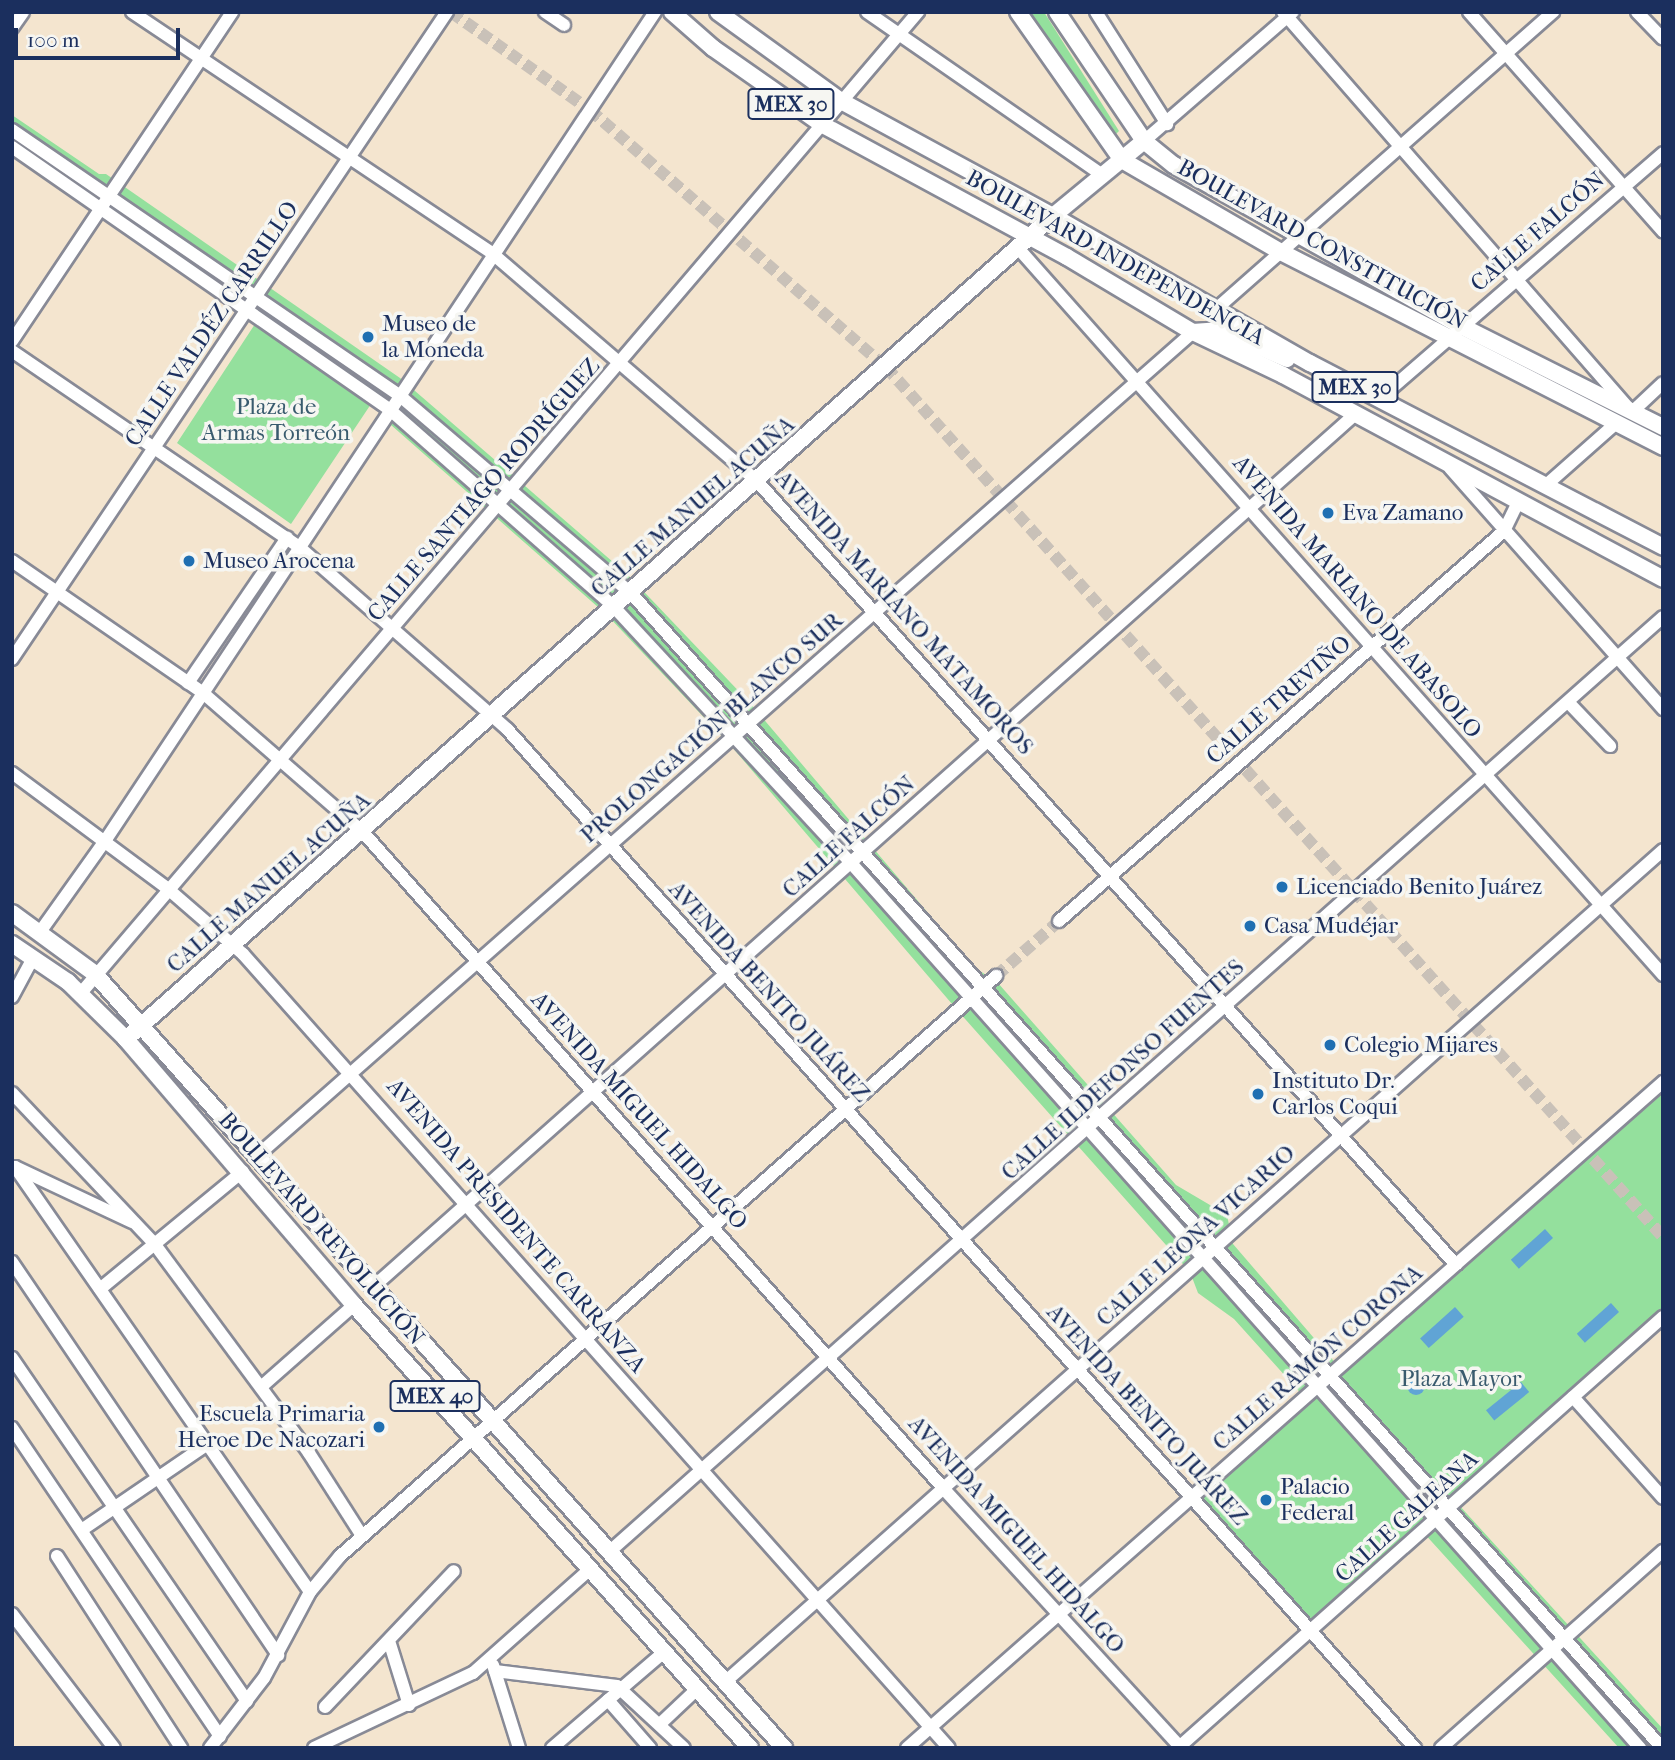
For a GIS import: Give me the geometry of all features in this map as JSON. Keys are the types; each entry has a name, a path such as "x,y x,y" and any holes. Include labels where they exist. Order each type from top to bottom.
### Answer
{"main road":[{"name":"BOULEVARD INDEPENDENCIA","path":"672,12 713,48 823,125 1023,243 1193,332 1283,375 1353,416 1663,579"},
{"name":"BOULEVARD INDEPENDENCIA","path":"718,12 841,102 1054,216 1215,310 1378,400 1663,547"},
{"name":"BOULEVARD CONSTITUCIÓN","path":"1018,12 1122,160 1281,252 1446,339 1663,447"},
{"name":"BOULEVARD CONSTITUCIÓN","path":"1058,12 1144,141 1185,172 1461,326 1663,427"},
{"name":"CALLE MANUEL ACUÑA","path":"126,1040 1023,243 1144,141"},
{"path":"1193,332 1221,330 1263,351 1311,363"},
{"name":"MEX 40","path":"12,913 94,973 784,1748"},
{"name":"BOULEVARD REVOLUCIÓN","path":"12,944 81,993 126,1040 243,1171 354,1305 750,1748"}],"street":[{"path":"12,28 23,12"},
{"name":"AVENIDA MARIANO MATAMOROS","path":"132,12 351,156 493,254 757,481 990,739 1455,1265"},
{"path":"12,341 232,12"},
{"name":"CALLE VALDÉZ CARRILLO","path":"12,659 447,12"},
{"path":"545,12 564,25"},
{"path":"40,932 105,841 298,546 655,12"},
{"path":"867,12 1104,176"},
{"name":"CALLE SANTIAGO RODRÍGUEZ","path":"81,993 94,973 279,756 514,488 918,12"},
{"path":"1096,12 1167,124"},
{"path":"1469,12 1663,231"},
{"path":"1215,310 1553,12"},
{"path":"1637,12 1663,39"},
{"path":"1288,14 1398,148 1517,279 1632,412 1663,383"},
{"name":"CALLE MANUEL ACUÑA","path":"1144,141 1167,124 1288,14"},
{"path":"12,130 400,395 514,488 631,592 1662,1748"},
{"path":"12,147 389,409 614,607 851,863 1640,1748"},
{"name":"CALLE FALCÓN","path":"1378,400 1663,153"},
{"name":"AVENIDA MARIANO DE ABASOLO","path":"1023,243 1137,382 1663,975"},
{"name":"PROLONGACIÓN BLANCO SUR","path":"258,1155 1193,332"},
{"name":"AVENIDA BENITO JUÁREZ","path":"12,351 298,546 492,716 1415,1748"},
{"name":"CALLE FALCÓN","path":"372,1288 469,1205 1353,416"},
{"path":"1545,485 1615,424"},
{"path":"1450,468 1663,709"},
{"name":"CALLE TREVIÑO","path":"1059,921 1504,531 1517,504"},
{"path":"188,683 287,538"},
{"name":"AVENIDA MIGUEL HIDALGO","path":"12,562 203,693 279,756 362,831 831,1358 943,1488 1180,1747"},
{"name":"CALLE ILDEFONSO FUENTES","path":"609,1552 964,1241 1225,1005 1663,617"},
{"path":"1568,702 1610,746"},
{"name":"AVENIDA PRESIDENTE CARRANZA","path":"12,773 168,889 233,945 352,1072 949,1748"},
{"name":"CALLE LEONA VICARIO","path":"725,1682 1663,850"},
{"path":"12,997 33,958"},
{"path":"209,1748 247,1701 278,1655 310,1592 362,1536 490,1419 996,975"},
{"name":"CALLE RAMÓN CORONA","path":"907,1748 1663,1082"},
{"path":"12,1093 104,1186 153,1242 261,1387 362,1536"},
{"path":"14,1166 139,1225"},
{"path":"14,1166 310,1592"},
{"path":"100,1289 153,1242 243,1171"},
{"path":"86,1200 104,1186"},
{"path":"12,1262 278,1655"},
{"path":"261,1387 354,1305"},
{"name":"CALLE GALEANA","path":"1180,1747 1663,1317"},
{"path":"12,1358 247,1701"},
{"path":"1573,1397 1663,1498"},
{"path":"12,1428 220,1736"},
{"path":"83,1530 209,1443"},
{"path":"1441,1748 1663,1551"},
{"path":"57,1556 181,1748"},
{"path":"314,1748 493,1665 590,1569"},
{"path":"325,1707 390,1644 454,1571"},
{"path":"12,1614 114,1748"},
{"path":"390,1644 409,1705"},
{"path":"552,1748 664,1652"},
{"path":"493,1665 596,1681 621,1689 684,1748"},
{"path":"493,1665 519,1748"},
{"path":"660,1724 697,1689"},
{"path":"608,1700 650,1748"}],"green space":[{"path":"1028,12 1044,12 1119,131 1115,135 1087,104"},
{"path":"12,115 99,174 106,174 400,378 628,575 750,703 974,967 998,983 1176,1185 1227,1215 1233,1244 1338,1366 1663,1083 1663,1319 1458,1504 1663,1729 1663,1748 1619,1748 1422,1531 1311,1626 1195,1497 1305,1398 1234,1319 1198,1293 1190,1272 958,1011 732,747 607,615 391,425 395,420 371,404 291,524 177,443 255,324 12,153"}],"water":[{"path":"1545,1229 1553,1238 1519,1269 1511,1260"},
{"path":"1611,1303 1619,1312 1585,1343 1577,1334"},
{"path":"1455,1307 1464,1317 1429,1348 1420,1338"},
{"path":"1416,1377 1422,1380 1425,1386 1422,1392 1416,1395 1410,1392 1407,1386 1410,1380"},
{"path":"1521,1382 1529,1392 1494,1420 1486,1410"}],"tunnel":[{"path":"451,12 590,110 886,367 1663,1237"},
{"path":"996,976 1059,921"}],"place":[{"name":"Museo de la Moneda","path":"368,337"},
{"name":"Eva Zamano","path":"1328,513"},
{"name":"Museo Arocena","path":"189,561"},
{"name":"Licenciado Benito Juárez","path":"1282,887"},
{"name":"Casa Mudéjar","path":"1250,926"},
{"name":"Colegio Mijares","path":"1330,1045"},
{"name":"Instituto Dr. Carlos Coqui","path":"1258,1094"},
{"name":"Escuela Primaria Heroe De Nacozari","path":"379,1427"},
{"name":"Palacio Federal","path":"1266,1500"}],"park label":[{"name":"Plaza de Armas Torreón","path":"276,420"},
{"name":"Plaza Mayor","path":"1461,1379"}]}
